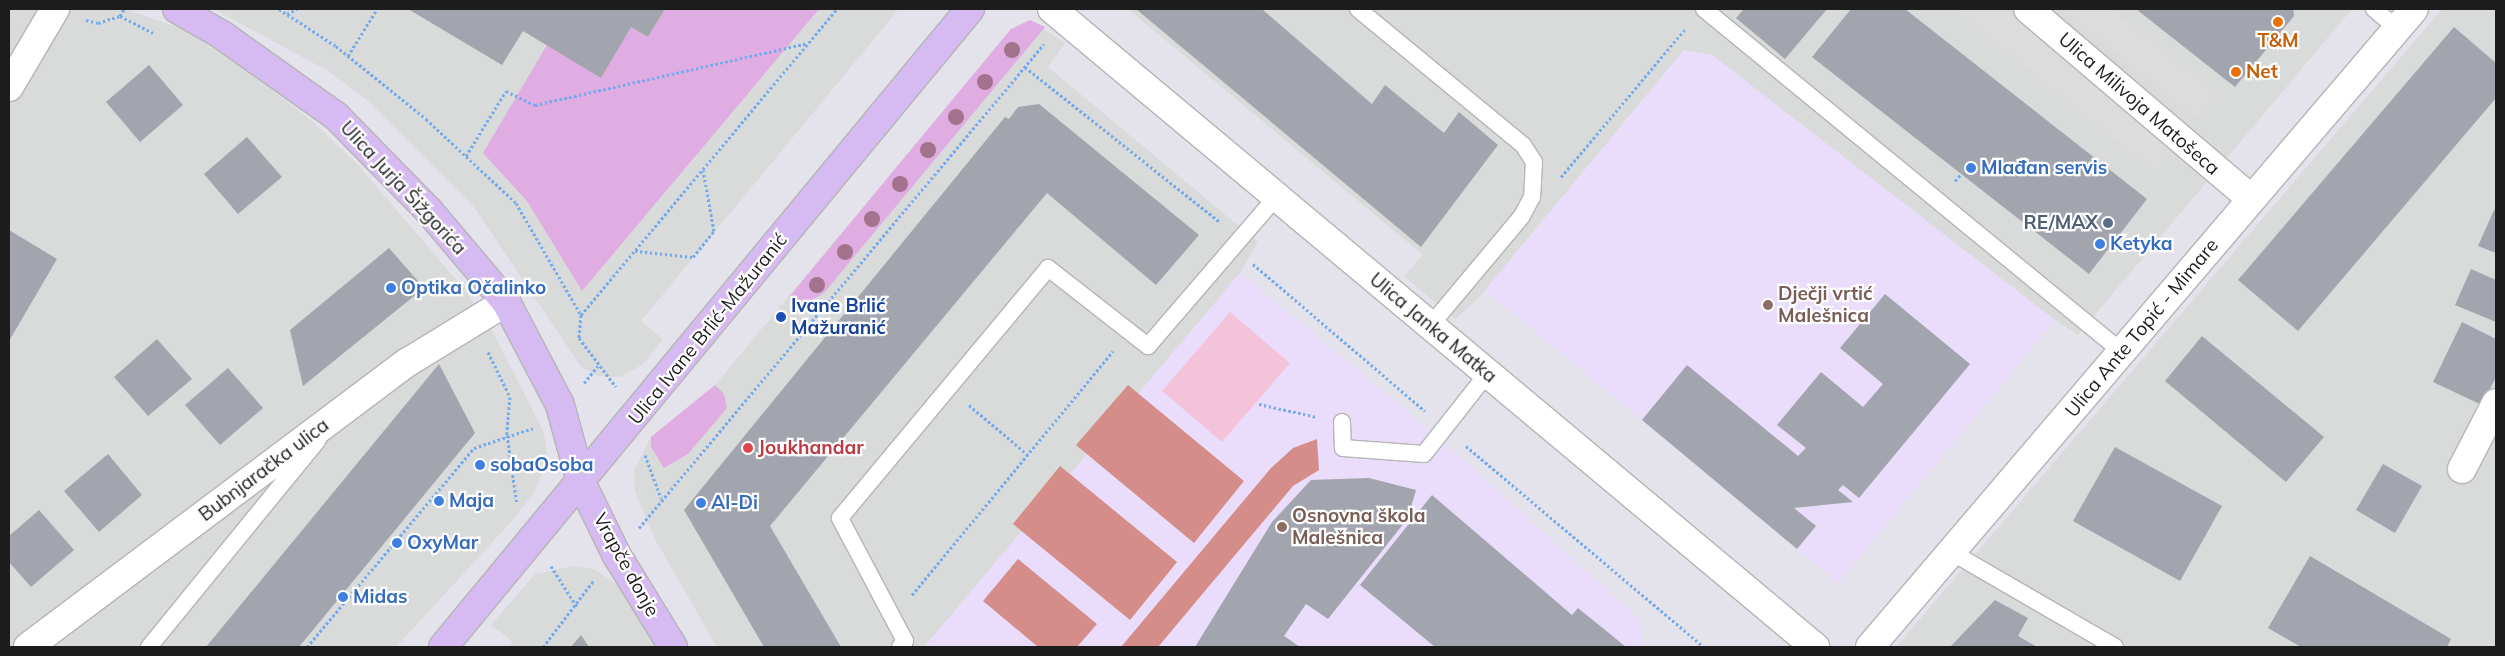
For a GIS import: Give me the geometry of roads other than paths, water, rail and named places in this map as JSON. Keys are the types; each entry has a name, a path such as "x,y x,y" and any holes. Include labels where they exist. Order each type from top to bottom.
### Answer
{"street":[{"path":"9,87 55,9"},
{"name":"Ulica Jurja Šižgorića","path":"177,9 222,35 336,116 429,211 506,302 560,405 581,482"},
{"name":"Ulica Ivane Brlić-Mažuranić","path":"443,647 970,9"},
{"name":"Ulica Janka Matka","path":"1052,9 1815,647"},
{"name":"Ulica Milivoja Matošeca","path":"2028,9 2251,199"},
{"name":"Ulica Ante Topić - Mimare","path":"1870,647 1954,553 2407,14"},
{"name":"Bubnjaračka ulica","path":"28,647 408,362 506,302"},
{"path":"2462,469 2496,403"},
{"name":"Vrapče donje","path":"581,482 616,554 673,647"}],"lane":[{"path":"1358,9 1523,145 1534,162 1532,197 1522,216 1430,326"},
{"path":"1704,9 2122,352"},
{"path":"2374,9 2407,14"},
{"path":"900,647 904,641 840,518 1048,268 1148,346 1276,197"},
{"path":"1342,422 1343,448 1424,454 1488,374"},
{"path":"149,647 340,414"},
{"path":"1954,553 2116,647"}],"place":[{"name":"T&M","path":"2278,22"},
{"name":"Net","path":"2236,72"},
{"name":"Mlađan servis","path":"1971,168"},
{"name":"RE/MAX","path":"2108,223"},
{"name":"Ketyka","path":"2100,244"},
{"name":"Optika Očalinko","path":"391,288"},
{"name":"Dječji vrtić Malešnica","path":"1768,305"},
{"name":"Ivane Brlić Mažuranić","path":"781,317"},
{"name":"Joukhandar","path":"748,448"},
{"name":"sobaOsoba","path":"480,465"},
{"name":"Maja","path":"439,501"},
{"name":"Al-Di","path":"701,503"},
{"name":"Osnovna škola Malešnica","path":"1282,527"},
{"name":"OxyMar","path":"397,543"},
{"name":"Midas","path":"343,597"}]}
